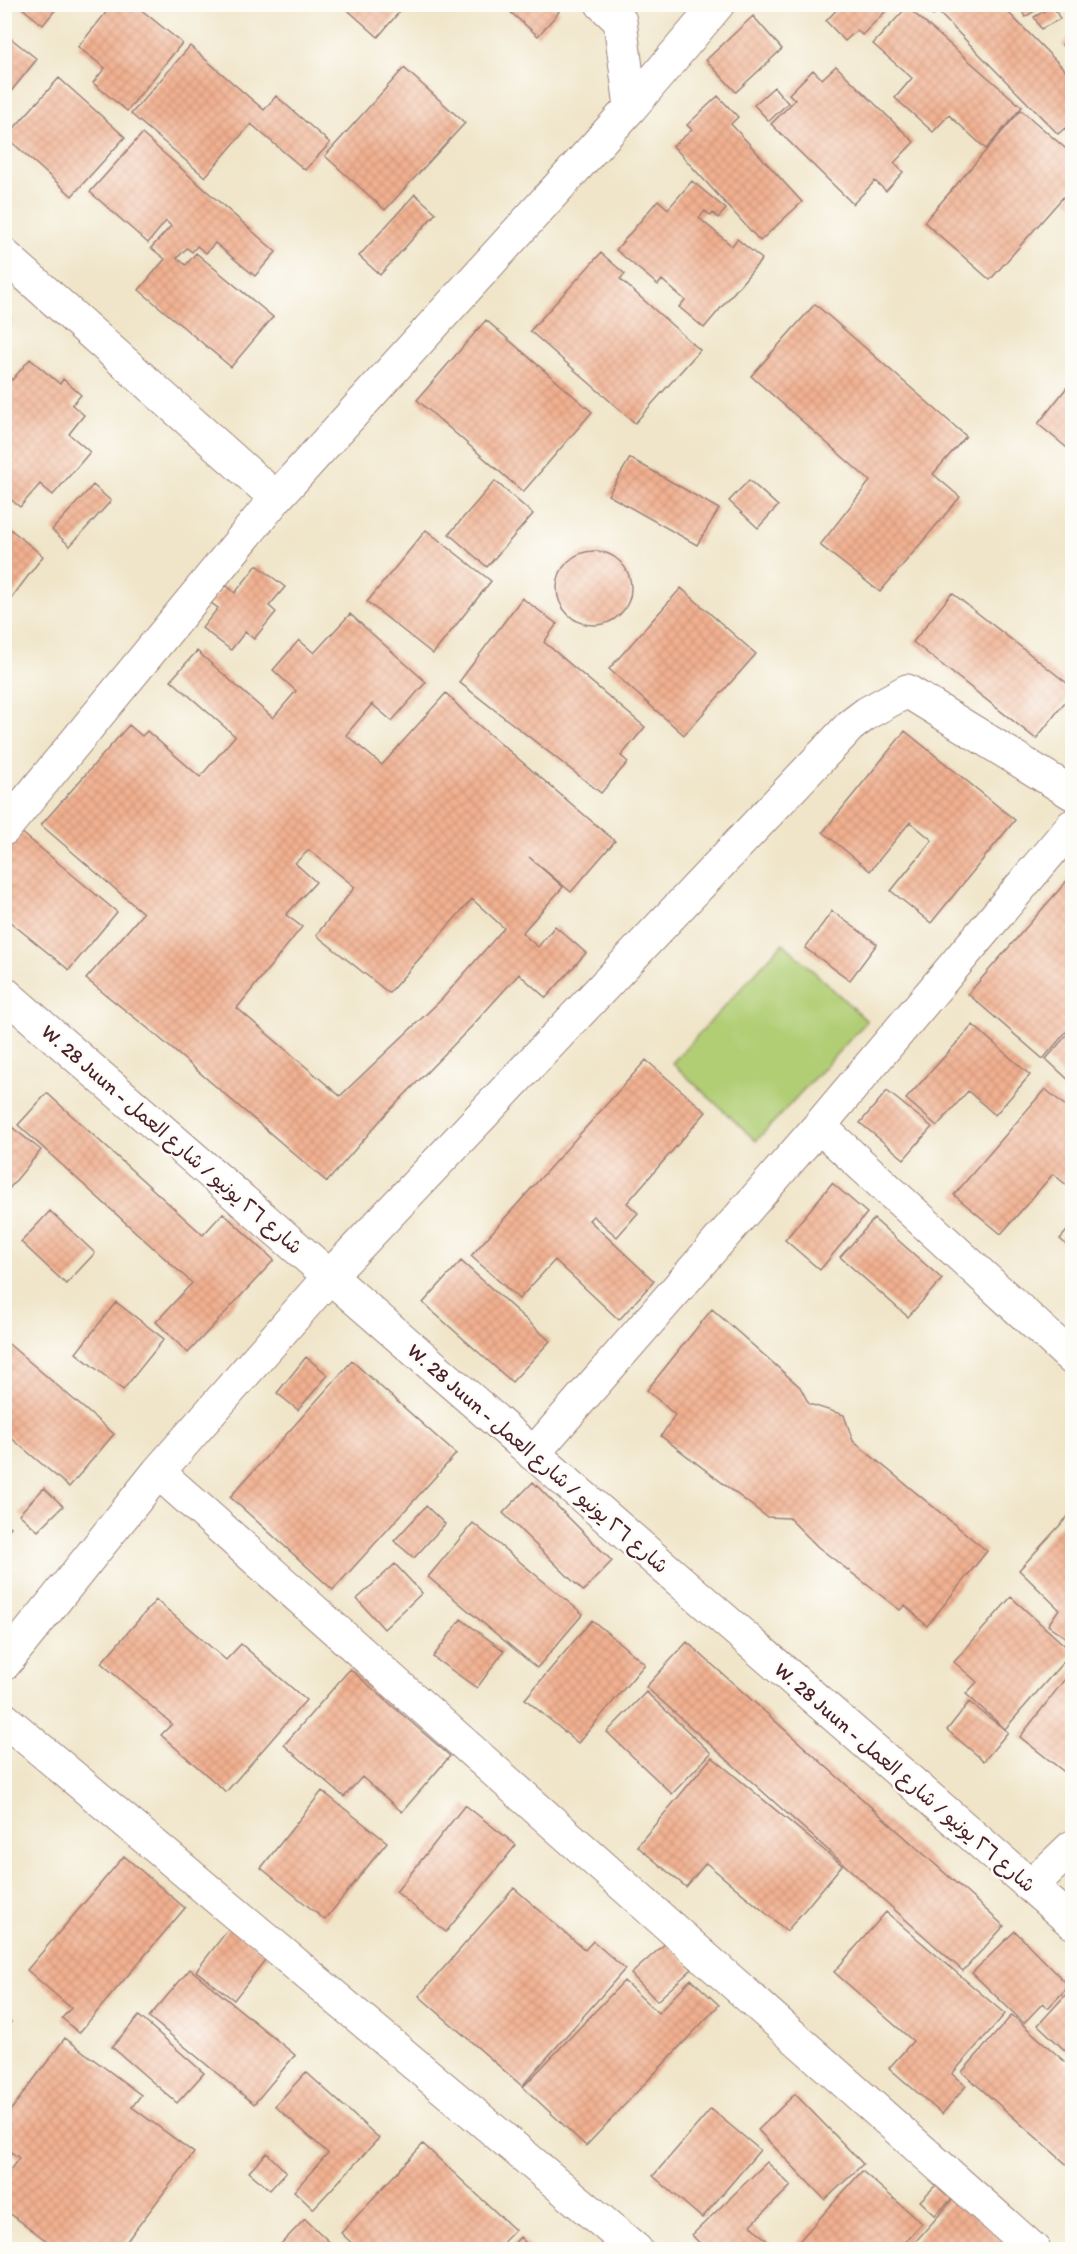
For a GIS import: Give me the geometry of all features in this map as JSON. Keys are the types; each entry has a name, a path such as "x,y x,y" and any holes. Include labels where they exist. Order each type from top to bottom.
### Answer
{"street":[{"path":"602,4 620,21 631,107"},
{"path":"4,829 276,498 631,107 718,4"},
{"path":"4,255 276,498"},
{"path":"4,1664 158,1472 329,1277 850,726 867,713 907,692 1072,793"},
{"path":"532,1454 819,1126 1072,826"},
{"name":"W. 28 Juun - شارع ٢٦ يونيو / شارع العمل","path":"4,993 1072,1923"},
{"path":"819,1126 1072,1358"},
{"path":"158,1472 1034,2250"},
{"path":"4,1719 636,2250"},
{"path":"1031,1886 1072,1847"}],"green space":[{"path":"783,943 867,1021 756,1141 672,1063"}],"building":[{"path":"17,4 60,4 43,25"},
{"path":"113,4 134,4 182,43 127,111 93,83 105,68 78,47"},
{"path":"341,4 406,4 378,37"},
{"path":"501,4 551,4 559,12 538,36"},
{"path":"842,4 893,4 862,35 857,30 845,41 826,21"},
{"path":"1018,4 1046,4 1025,17"},
{"path":"922,5 1001,5 1072,77 1072,136 1065,128 1058,134 937,11 933,16"},
{"path":"1053,6 1060,19 1041,29 1034,17"},
{"path":"907,7 1022,107 986,149 949,115 933,132 895,98 912,78 873,44"},
{"path":"753,16 782,49 736,92 706,60"},
{"path":"4,33 37,59 4,100"},
{"path":"1072,33 1072,54 1062,45"},
{"path":"190,46 264,110 276,96 330,143 305,170 251,124 205,177 131,114"},
{"path":"836,66 914,142 894,163 903,172 886,191 875,181 853,204 771,124 795,100 789,94 813,70 822,79"},
{"path":"404,68 465,123 385,210 325,156"},
{"path":"59,78 125,137 72,196 6,137"},
{"path":"774,87 788,103 769,121 754,105"},
{"path":"718,96 738,117 731,124 802,202 760,241 673,146 692,130 687,125"},
{"path":"1021,110 1072,154 1072,187 990,280 924,222"},
{"path":"142,134 276,252 255,276 215,243 206,253 197,246 192,252 187,248 177,258 186,265 196,253 273,317 231,367 139,290 165,259 151,248 171,226 166,221 148,243 90,192"},
{"path":"692,181 726,209 718,218 713,213 711,216 705,211 699,218 732,246 737,239 762,259 704,328 679,307 685,300 662,280 658,285 616,250 658,200 668,209"},
{"path":"1072,192 1072,204 1066,199"},
{"path":"415,194 436,213 380,275 359,256"},
{"path":"601,253 625,274 620,279 700,350 635,423 530,331"},
{"path":"815,304 966,436 933,474 960,497 880,592 820,545 870,481 751,376"},
{"path":"4,312 11,318 4,325"},
{"path":"486,320 592,412 523,492 417,400"},
{"path":"30,359 60,384 63,379 81,395 72,405 84,415 69,434 90,452 53,495 40,484 20,507 4,494 4,373 12,380"},
{"path":"1072,381 1072,452 1038,424"},
{"path":"630,458 719,509 697,545 608,495"},
{"path":"749,480 778,506 758,528 729,501"},
{"path":"495,481 533,514 487,567 449,534"},
{"path":"93,485 111,501 70,546 52,530"},
{"path":"4,524 43,556 4,608"},
{"path":"426,530 491,581 433,654 367,602"},
{"path":"594,551 608,554 620,562 628,574 631,588 628,602 620,614 608,622 594,625 580,622 568,614 560,602 557,588 560,574 568,562 580,554"},
{"path":"257,565 285,587 269,606 276,612 254,639 245,632 231,650 202,628 218,608 211,603 226,585 235,593"},
{"path":"681,588 756,654 684,735 609,669"},
{"path":"952,593 1072,687 1072,693 1036,739 913,642"},
{"path":"522,598 557,624 544,642 645,727 621,756 628,762 601,793 459,682"},
{"path":"350,614 426,682 392,721 372,704 346,735 382,765 446,693 468,716 615,841 571,892 529,857 563,887 522,933 538,947 555,926 586,953 546,998 519,974 385,1115 327,1182 150,1030 86,979 143,913 41,825 129,725 142,736 147,731 200,777 235,736 171,680 197,651 273,718 296,691 273,670 299,640 314,653","holes":["309,850 355,887 316,935 389,993 472,899 504,928 442,999 340,1096 237,1008 302,927 286,915 316,882 295,863"]},
{"path":"905,731 1015,820 931,923 891,891 932,840 910,822 870,871 823,832"},
{"path":"20,831 117,912 69,970 4,917 4,850"},
{"path":"1072,875 1072,1025 1043,1059 968,994"},
{"path":"832,911 877,944 850,980 805,948"},
{"path":"973,1025 1030,1075 995,1115 968,1091 937,1126 906,1099"},
{"path":"1072,1029 1072,1083 1046,1059"},
{"path":"646,1060 706,1112 627,1203 638,1213 617,1237 593,1216 589,1220 654,1281 619,1320 555,1260 519,1299 471,1256"},
{"path":"1045,1089 1072,1111 1072,1183 1069,1187 1053,1174 1001,1234 954,1195"},
{"path":"887,1091 932,1127 904,1159 860,1123"},
{"path":"47,1093 203,1235 223,1213 274,1260 188,1353 156,1322 192,1283 18,1125"},
{"path":"4,1121 41,1150 4,1195"},
{"path":"832,1183 867,1213 820,1270 785,1240"},
{"path":"50,1211 95,1253 66,1284 21,1242"},
{"path":"874,1219 942,1279 908,1317 840,1257"},
{"path":"1072,1225 1072,1250 1060,1239"},
{"path":"461,1261 550,1341 512,1382 423,1303"},
{"path":"116,1302 164,1339 123,1390 76,1353"},
{"path":"712,1309 800,1387 809,1404 844,1415 853,1441 987,1551 927,1626 905,1605 900,1610 818,1547 789,1518 767,1517 661,1436 675,1415 647,1390"},
{"path":"4,1340 114,1434 69,1487 4,1432"},
{"path":"306,1357 328,1375 298,1410 277,1393"},
{"path":"352,1361 456,1454 333,1590 230,1497"},
{"path":"533,1482 612,1561 583,1591 503,1513"},
{"path":"44,1488 63,1506 38,1531 19,1514"},
{"path":"426,1506 445,1524 414,1558 394,1541"},
{"path":"1072,1512 1072,1642 1048,1625 1059,1609 1019,1570"},
{"path":"4,1522 11,1527 4,1534"},
{"path":"473,1523 583,1614 537,1668 428,1577"},
{"path":"395,1564 422,1593 384,1629 357,1599"},
{"path":"1011,1597 1072,1652 1005,1729 966,1694 977,1682 954,1662"},
{"path":"156,1600 226,1660 241,1644 306,1700 226,1792 161,1735 172,1724 101,1663"},
{"path":"461,1619 504,1651 477,1688 433,1657"},
{"path":"592,1620 645,1664 578,1743 525,1699"},
{"path":"687,1642 1004,1926 963,1971 646,1687"},
{"path":"350,1669 450,1756 402,1812 362,1777 344,1797 284,1745"},
{"path":"1072,1670 1072,1778 1020,1737"},
{"path":"646,1692 711,1753 672,1794 607,1732"},
{"path":"969,1702 1008,1732 984,1761 947,1730"},
{"path":"712,1757 842,1865 787,1931 706,1863 686,1887 637,1846"},
{"path":"322,1791 387,1842 325,1920 261,1868"},
{"path":"465,1805 516,1845 446,1932 396,1892"},
{"path":"124,1856 185,1908 79,2033 62,2018 71,2008 27,1970"},
{"path":"514,1888 585,1950 593,1941 625,1969 522,2086 419,1996"},
{"path":"886,1912 1005,2014 952,2074 966,2086 942,2114 889,2068 913,2041 834,1972"},
{"path":"230,1927 268,1956 234,2000 196,1971"},
{"path":"1015,1931 1069,1986 1048,2008 1043,2003 1024,2023 972,1973"},
{"path":"667,1942 692,1969 657,2001 631,1974"},
{"path":"190,1969 295,2055 254,2104 149,2017"},
{"path":"691,1979 719,2005 586,2146 523,2087 624,1981 658,2013"},
{"path":"1072,1988 1072,2057 1038,2025"},
{"path":"1012,2015 1072,2068 1072,2169 962,2072"},
{"path":"4,2016 11,2022 4,2030"},
{"path":"139,2016 204,2073 177,2103 112,2047"},
{"path":"65,2038 141,2095 132,2107 194,2153 120,2250 59,2250 4,2209 4,2178 19,2158 4,2147 4,2119"},
{"path":"306,2072 379,2138 313,2209 294,2191 328,2153 275,2106"},
{"path":"795,2094 863,2164 825,2200 758,2130"},
{"path":"711,2109 760,2150 702,2218 653,2176"},
{"path":"423,2144 515,2230 496,2250 359,2250 341,2233"},
{"path":"267,2153 286,2172 270,2190 249,2172"},
{"path":"767,2162 791,2186 751,2225 776,2250 706,2250 692,2235"},
{"path":"862,2171 922,2223 898,2250 791,2250"},
{"path":"940,2181 955,2196 935,2215 920,2201"},
{"path":"956,2196 1012,2250 908,2250"},
{"path":"305,2219 338,2250 275,2250"},
{"path":"520,2237 533,2250 508,2250"}]}
